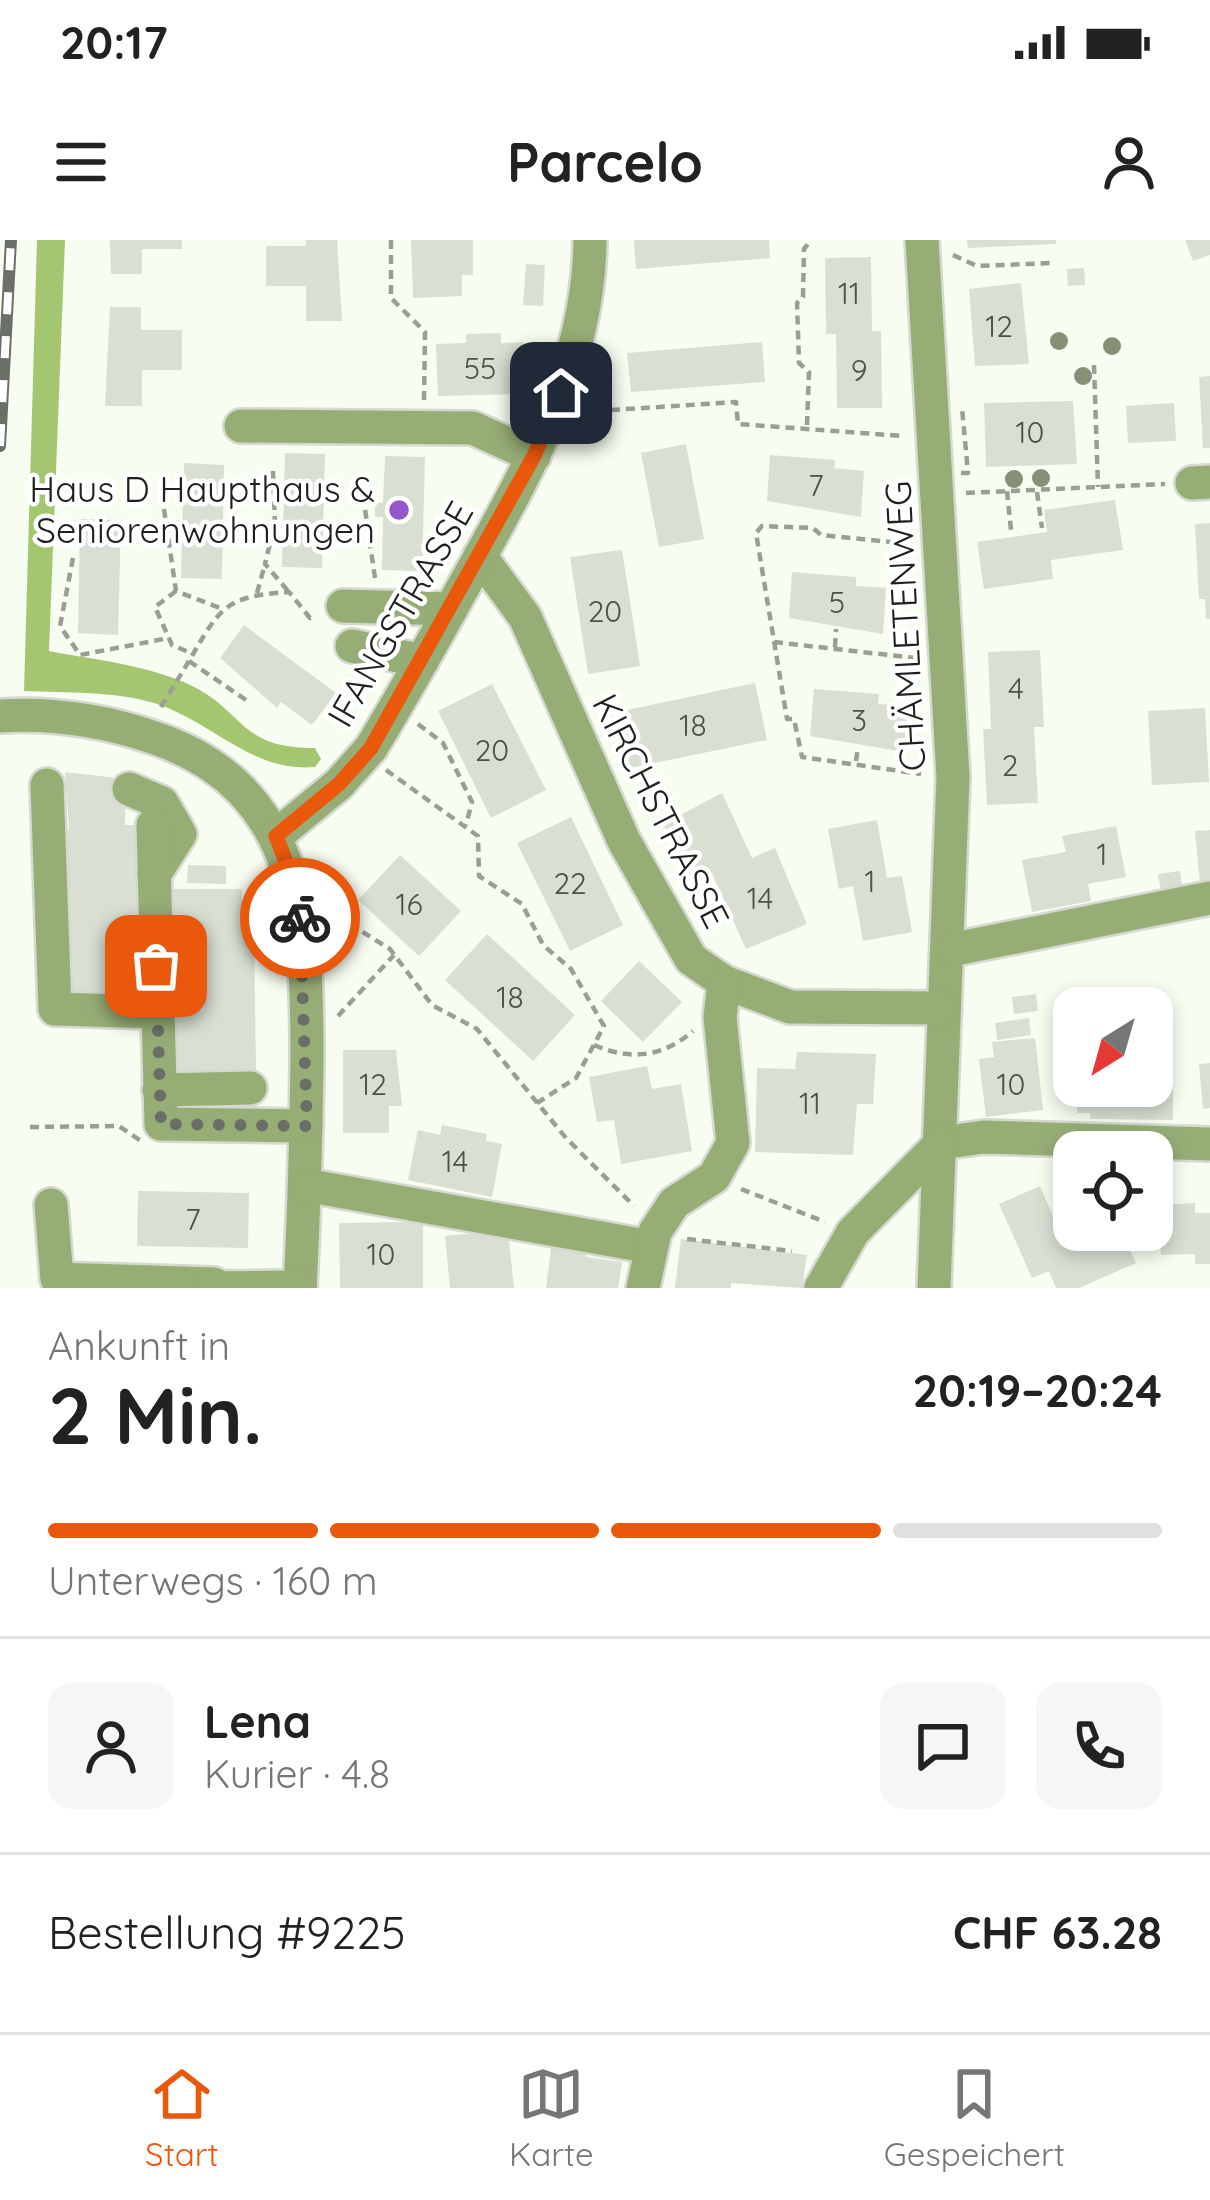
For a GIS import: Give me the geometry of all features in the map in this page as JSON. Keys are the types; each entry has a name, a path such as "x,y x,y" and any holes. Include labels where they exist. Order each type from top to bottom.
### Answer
{"street":[{"name":"IFANGSTRASSE","path":"276,836 339,784 371,748 534,456 551,419 584,312 590,240"},
{"name":"CHÄMLETENWEG","path":"923,248 953,777 950,950 943,1008"},
{"path":"241,426 473,428 534,456"},
{"name":"KIRCHSTRASSE","path":"480,556 525,617 624,841 691,959 724,982 790,1007 943,1008"},
{"path":"343,607 451,609"},
{"path":"352,646 422,661"},
{"path":"0,716 79,717 192,750 229,775 276,836 293,880 303,934 307,1126 300,1287 57,1280 51,1205"},
{"path":"47,785 55,1009 157,1012"},
{"path":"129,789 162,803 180,834 154,875"},
{"path":"152,825 161,1124 307,1126"},
{"path":"950,950 1210,898"},
{"path":"643,1288 674,1203 714,1177 733,1143 720,1017 724,982"},
{"path":"934,1288 943,1008"},
{"path":"159,1090 250,1088"},
{"path":"821,1288 853,1232 940,1143 984,1137 1210,1144"},
{"path":"305,1185 661,1239"}],"path":[{"path":"391,240 391,298 425,332 424,400 435,409"},
{"path":"807,425 809,372 799,363 797,303 802,296 804,249 811,240"},
{"path":"923,248 961,255 977,266 1051,263"},
{"path":"1094,365 1098,487"},
{"path":"551,419 579,412 736,402 738,424 807,425 933,439"},
{"path":"257,594 275,523 273,471"},
{"path":"937,494 1187,483"},
{"path":"1037,490 1042,528"},
{"path":"1007,491 1011,530"},
{"path":"363,495 376,585"},
{"path":"164,509 176,591"},
{"path":"940,546 762,526 756,532 787,719 794,719 802,757 953,777"},
{"path":"73,558 60,626 80,655 169,638"},
{"path":"265,564 310,618 343,607"},
{"path":"176,591 220,608"},
{"path":"176,591 155,608 169,638 246,700"},
{"path":"159,711 220,608 257,594 289,592"},
{"path":"836,629 838,651 947,661"},
{"path":"774,642 835,646"},
{"path":"413,721 443,743 472,802 466,827"},
{"path":"856,761 857,747"},
{"path":"386,770 478,836 479,876 521,904 543,945 571,969 604,1026 576,1078 537,1103"},
{"path":"338,916 394,955 432,1005 477,1029 537,1103 661,1239 792,1251"},
{"path":"338,1036 338,1013 394,955"},
{"path":"594,1045 620,1056 671,1050 720,1017"},
{"path":"770,1202 853,1232"}],"green space":[{"path":"37,240 65,240 49,651 135,667 186,683 270,742 315,748 321,759 315,767 271,762 154,703 106,694 24,691"}],"building":[{"path":"110,240 182,240 182,249 142,249 142,274 111,274"},
{"path":"306,240 337,240 342,321 306,321 306,286 266,286 266,246 306,246"},
{"path":"411,240 473,240 473,275 462,275 462,296 413,298"},
{"path":"634,240 769,240 770,258 636,269"},
{"path":"967,240 1056,240 1056,244 968,248"},
{"path":"1185,240 1210,240 1210,255 1193,261"},
{"path":"871,257 872,331 881,331 882,408 837,408 836,334 826,334 825,258"},
{"path":"526,264 545,265 543,306 523,305"},
{"path":"1084,268 1085,285 1068,286 1067,269"},
{"path":"1021,283 1029,364 975,366 969,289"},
{"path":"110,307 141,307 141,330 182,330 182,370 142,370 142,406 105,406"},
{"path":"501,333 501,343 523,342 524,394 438,396 436,344 466,343 466,334"},
{"path":"762,342 765,382 631,392 627,353"},
{"path":"1210,376 1210,448 1203,448 1199,377"},
{"path":"1073,401 1077,464 986,467 984,403"},
{"path":"1174,403 1176,441 1128,443 1126,406"},
{"path":"686,444 704,539 659,547 641,453"},
{"path":"285,453 325,454 322,568 282,567"},
{"path":"770,455 835,460 834,468 864,471 861,517 767,501"},
{"name":"Haus D Haupthaus & Seniorenwohnungen","path":"385,456 425,457 422,571 382,570 383,517 375,517 375,502 383,503"},
{"path":"184,463 224,465 222,579 181,578"},
{"path":"1115,500 1123,550 1051,560 1053,579 984,589 977,542 1047,532 1044,510"},
{"path":"80,519 121,520 118,635 78,633"},
{"path":"1210,523 1210,619 1206,619 1205,599 1199,599 1195,524"},
{"path":"622,550 640,666 588,674 570,557"},
{"path":"792,572 856,577 856,586 886,588 883,634 789,618"},
{"path":"244,625 336,693 312,725 281,702 277,708 220,658"},
{"path":"1040,650 1044,727 1034,727 1038,803 987,805 983,729 991,729 988,652"},
{"path":"755,683 767,740 630,768 618,712"},
{"path":"492,684 546,790 491,818 438,711"},
{"path":"814,689 879,694 878,704 908,706 904,752 810,736"},
{"path":"1205,708 1209,782 1152,785 1148,711"},
{"path":"65,772 126,779 125,825 143,825 142,1009 58,1009 59,829 69,829"},
{"path":"722,793 752,858 775,848 807,924 746,949 712,874 692,883 663,824"},
{"path":"571,817 623,925 570,951 517,843"},
{"path":"877,820 887,878 902,876 912,932 863,941 853,886 839,889 828,829"},
{"path":"1116,826 1126,877 1088,884 1091,901 1032,912 1022,860 1066,852 1062,836"},
{"path":"1210,830 1210,883 1200,884 1195,831"},
{"path":"400,855 461,911 419,956 358,900"},
{"path":"188,865 226,866 226,884 187,883"},
{"path":"1180,871 1183,895 1162,898 1158,874"},
{"path":"170,889 242,889 242,930 254,930 256,1070 172,1071"},
{"path":"487,934 575,1015 533,1061 445,980"},
{"path":"639,961 682,1002 643,1042 601,1001"},
{"path":"1036,994 1038,1011 1014,1014 1012,997"},
{"path":"1029,1018 1031,1035 997,1040 995,1023"},
{"path":"1035,1038 1043,1110 986,1117 979,1059 994,1057 992,1042"},
{"path":"343,1050 396,1050 402,1106 389,1106 389,1133 343,1133"},
{"path":"797,1052 876,1054 873,1104 857,1104 853,1155 755,1152 757,1068 795,1069"},
{"path":"1210,1063 1210,1108 1203,1109 1199,1064"},
{"path":"647,1066 652,1089 681,1084 692,1151 621,1164 614,1120 597,1122 589,1077"},
{"path":"1077,1107 1173,1107 1173,1120 1090,1119 1090,1113 1077,1113"},
{"path":"442,1125 487,1134 486,1141 502,1144 492,1197 408,1180 418,1130 440,1135"},
{"path":"1040,1186 1053,1216 1053,1251 1131,1251 1136,1263 1079,1288 1056,1288 1049,1271 1032,1278 999,1204"},
{"path":"138,1191 249,1193 248,1248 137,1246"},
{"path":"1195,1203 1195,1213 1210,1213 1210,1264 1195,1264 1195,1254 1161,1255 1161,1251 1173,1251 1173,1204"},
{"path":"423,1222 423,1288 340,1288 339,1223"},
{"path":"508,1230 514,1288 450,1288 445,1236"},
{"path":"681,1239 807,1255 802,1288 731,1283 731,1288 675,1288"},
{"path":"552,1241 588,1246 586,1257 622,1262 618,1288 546,1288"}],"railway":[{"path":"0,446 11,240"}],"way so far":[{"path":"156,966 161,1124 307,1126 300,918"}],"place":[{"name":"Haus D Haupthaus & Seniorenwohnungen","path":"399,510"}],"route":[{"path":"300,918 293,880 276,836 339,784 371,748 534,456 561,393"}]}
